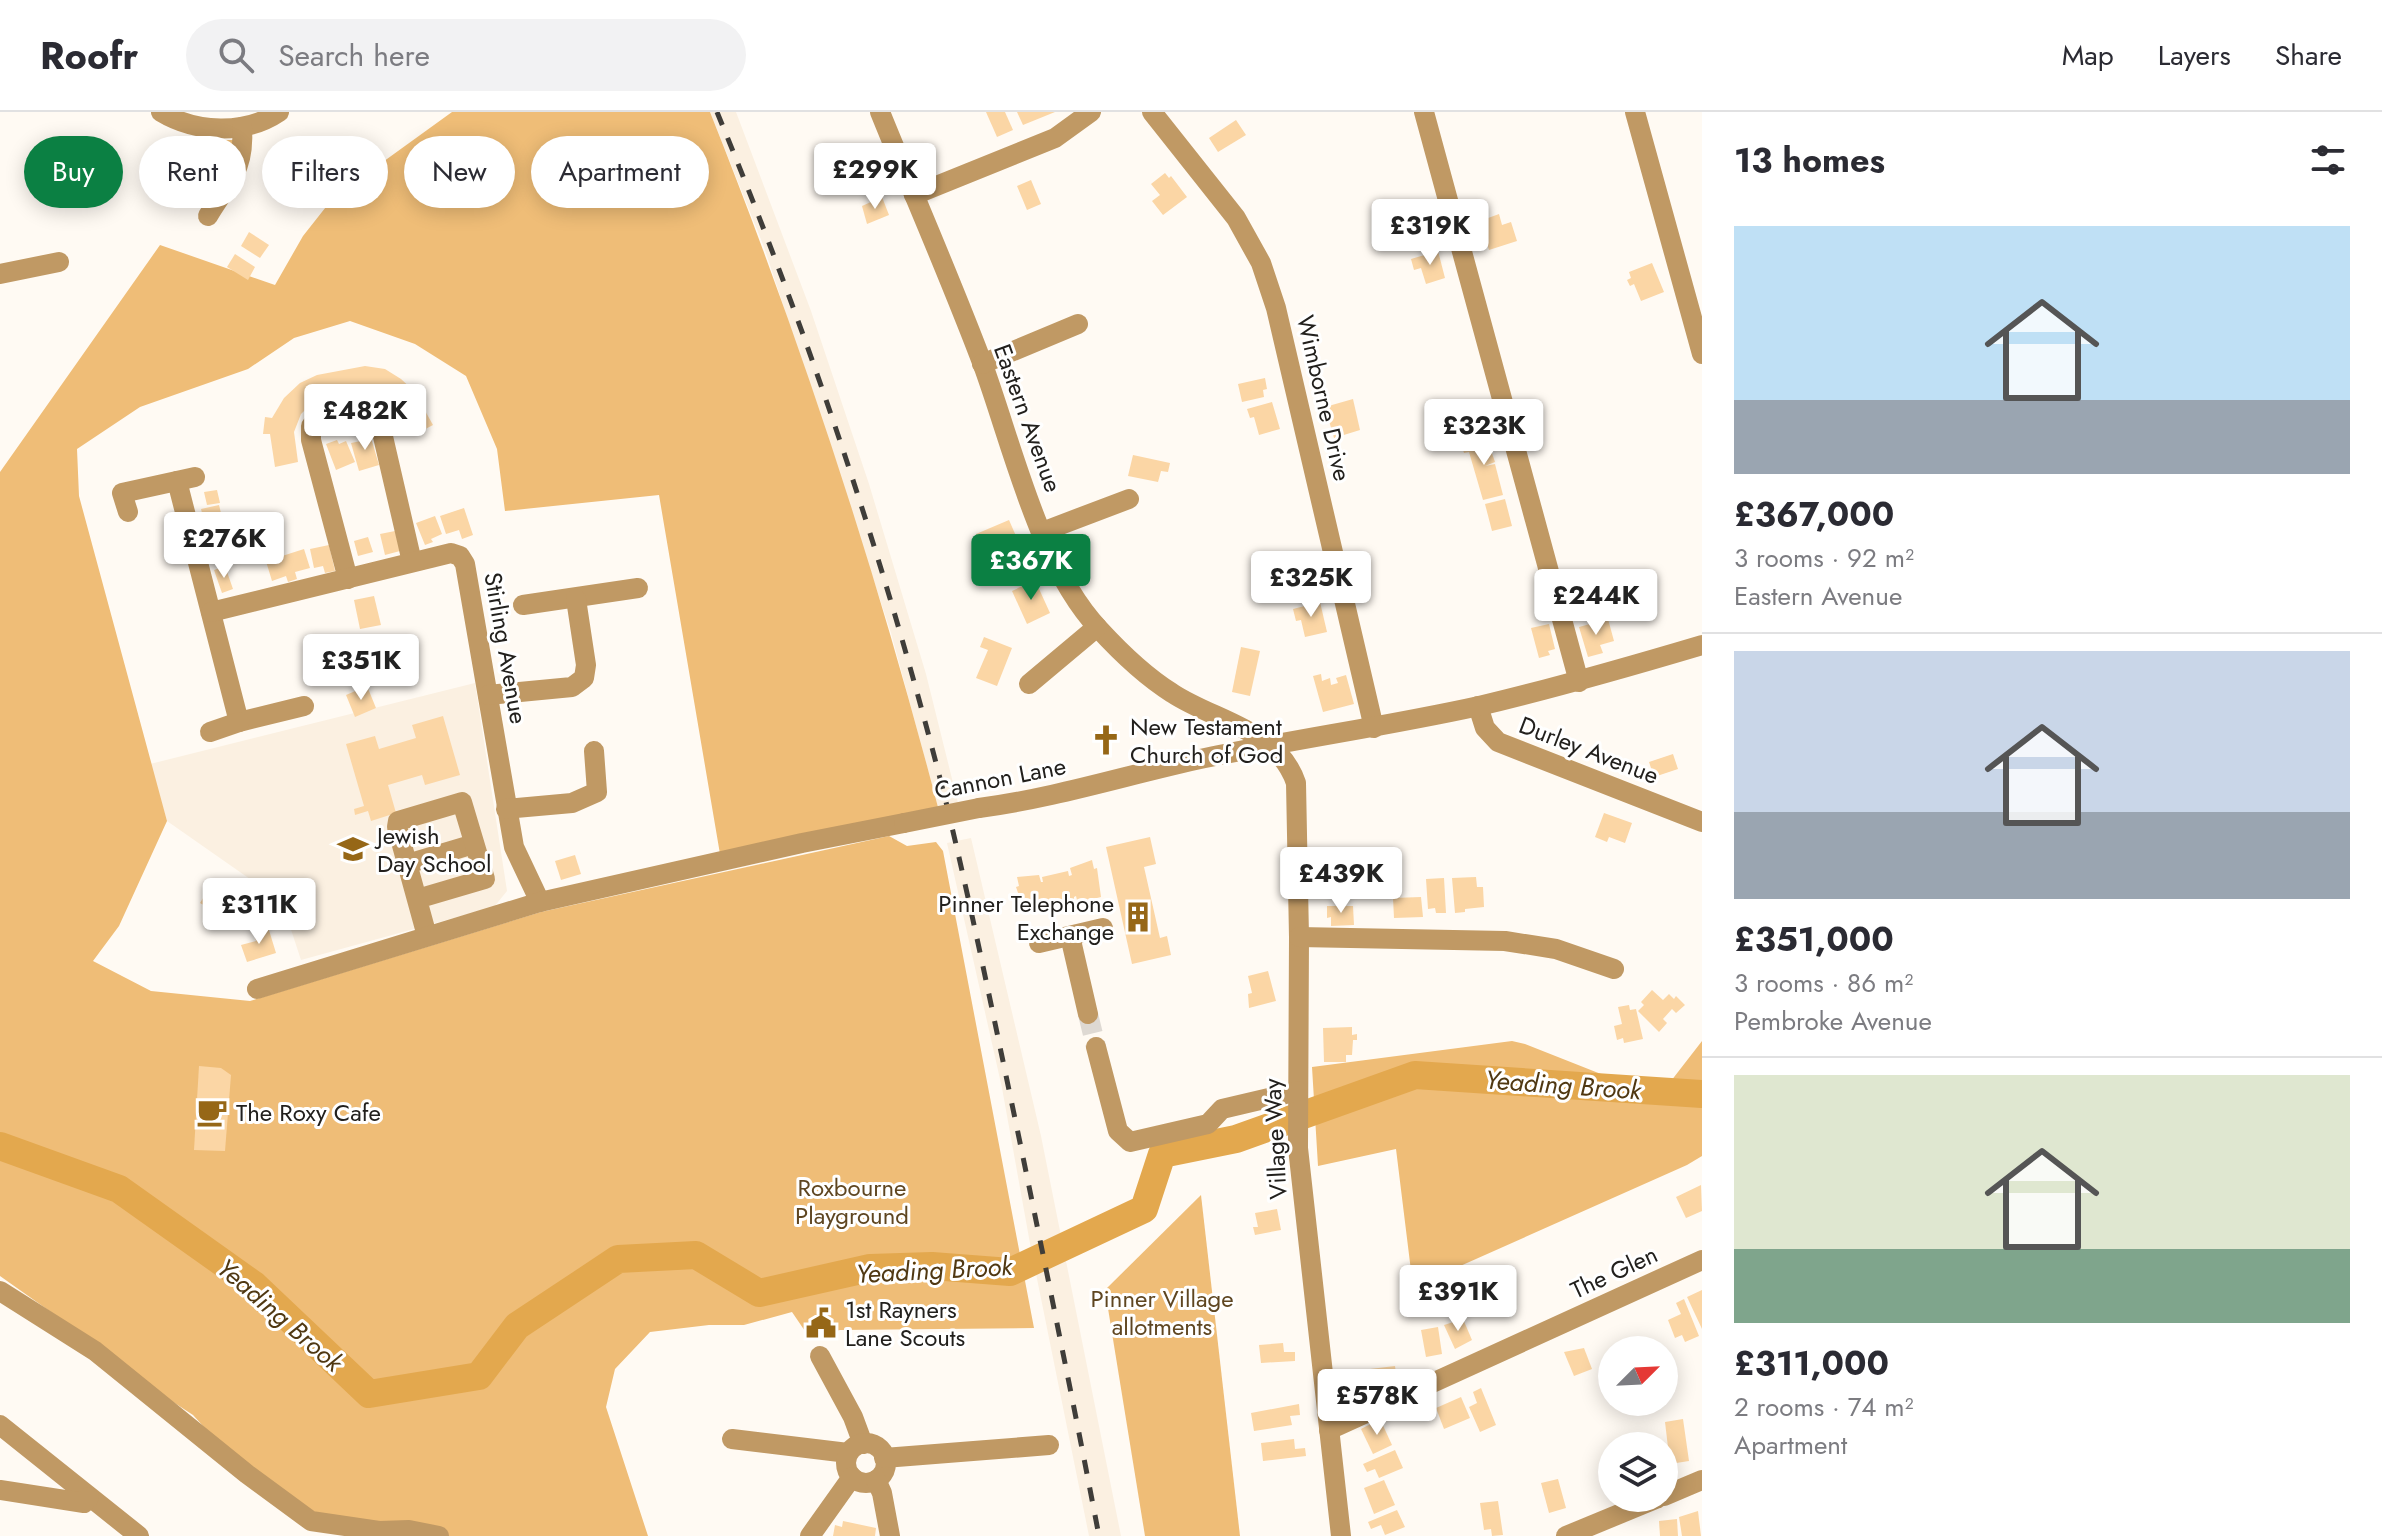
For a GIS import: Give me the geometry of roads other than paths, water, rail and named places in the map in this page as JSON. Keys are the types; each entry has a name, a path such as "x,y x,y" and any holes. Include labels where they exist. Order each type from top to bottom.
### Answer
{"street":[{"path":"161,112 192,125 217,129 242,127 269,119 279,112"},
{"name":"Eastern Avenue","path":"880,112 982,364 1042,532 1066,585 1097,627 1127,658 1170,692 1270,745"},
{"path":"914,195 1055,138 1091,112"},
{"name":"Wimborne Drive","path":"1152,112 1236,218 1261,263 1276,308 1374,728"},
{"path":"1424,112 1579,682"},
{"path":"1635,112 1702,354"},
{"path":"208,216 240,166 244,150 242,127"},
{"path":"0,274 59,262"},
{"path":"982,364 1078,324"},
{"path":"348,579 311,440 311,426 319,418 367,408 378,415 412,562"},
{"path":"128,512 122,493 186,479 211,612 239,722"},
{"path":"1042,532 1129,499"},
{"name":"Stirling Avenue","path":"211,612 451,553 460,556 465,564 514,847 540,902"},
{"path":"523,605 638,588"},
{"path":"488,695 572,687 584,678 586,665 576,599"},
{"path":"1029,684 1097,627"},
{"name":"Cannon Lane","path":"257,989 540,902 802,843 1068,791 1270,745 1374,728 1478,706 1579,682 1702,645"},
{"path":"210,732 304,706"},
{"name":"Durley Avenue","path":"1478,706 1485,728 1498,742 1702,822"},
{"name":"Village Way","path":"1270,745 1290,768 1296,783 1299,937 1297,1108 1341,1536"},
{"path":"506,809 572,803 597,792 594,751"},
{"path":"417,899 485,879 462,802 398,821 397,827 427,936"},
{"path":"407,864 474,844"},
{"path":"1039,943 1072,943 1103,928"},
{"path":"1299,937 1505,941 1556,949 1614,969"},
{"path":"1072,943 1088,1014"},
{"path":"1096,1047 1118,1131 1122,1138 1130,1142 1208,1124 1222,1109 1297,1108"},
{"name":"The Glen","path":"1329,1430 1702,1260"},
{"path":"0,1291 95,1351 247,1474 311,1521 378,1533 409,1530 439,1536"},
{"path":"732,1439 856,1448 879,1449 884,1458 884,1471 876,1480 863,1483 852,1477 846,1465 856,1448 853,1417 820,1356"},
{"path":"0,1425 139,1536"},
{"path":"884,1458 1049,1445"},
{"path":"810,1536 852,1477"},
{"path":"876,1480 882,1493 890,1536"},
{"path":"1678,1490 1702,1480"},
{"path":"0,1490 84,1503 89,1497"},
{"path":"1566,1536 1624,1512"}],"waterway":[{"name":"Yeading Brook","path":"0,1146 119,1189 254,1285 369,1394 479,1376 517,1326 618,1259 696,1255 759,1293 870,1268 932,1266 1010,1272 1144,1209 1162,1154 1236,1139 1415,1075 1702,1094"}],"tunnel":[{"path":"1088,1014 1096,1047"}],"railway":[{"path":"717,112 783,281 844,452 923,714 983,965 1099,1536"}],"place":[{"name":"New Testament Church of God","path":"1106,740"},
{"name":"Jewish Day School","path":"353,849"},
{"name":"Pinner Telephone Exchange","path":"1138,917"},
{"name":"The Roxy Cafe","path":"212,1112"},
{"name":"1st Rayners Lane Scouts","path":"821,1323"}],"park label":[{"name":"Roxbourne Playground","path":"852,1201"},
{"name":"Pinner Village allotments","path":"1162,1312"}]}
